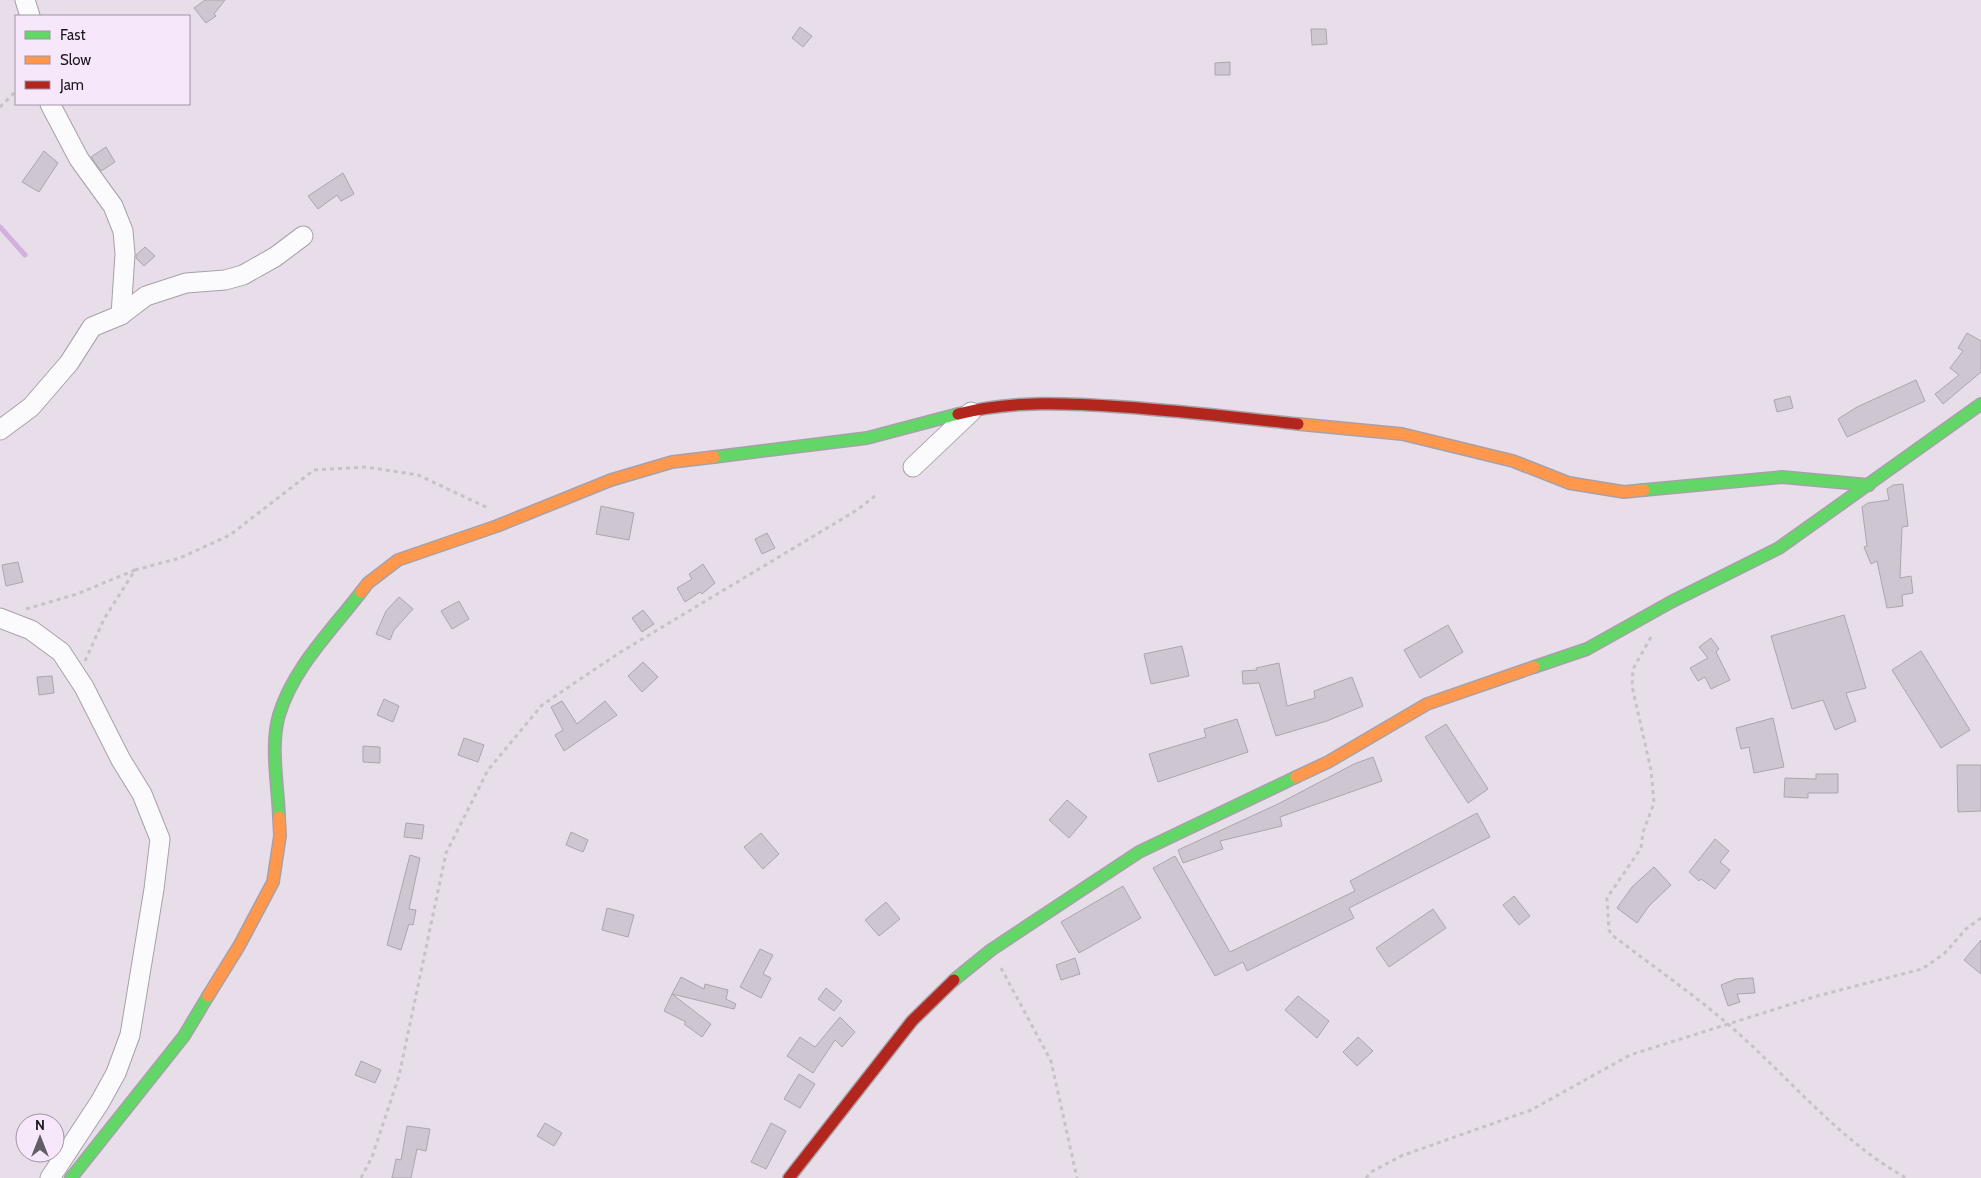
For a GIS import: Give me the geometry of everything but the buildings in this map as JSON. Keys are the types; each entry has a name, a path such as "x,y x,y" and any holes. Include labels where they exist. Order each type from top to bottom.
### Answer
{"street":[{"path":"24,0 30,15"},
{"path":"51,105 79,159 113,206 123,231 125,254 121,316"},
{"path":"0,430 31,407 69,363 92,327 121,316 146,296 186,283 226,280 243,275 275,257 303,236"},
{"path":"71,1178 184,1036 239,946 272,882 280,836 276,750 279,716 294,681 368,582 398,560 497,526 611,480 672,462 866,438 974,410 1053,402 1154,409 1402,434 1513,461 1569,483 1624,492 1782,478 1869,485"},
{"path":"789,1178 912,1021 951,982 991,950 1139,852 1328,762 1427,704 1587,649 1671,602 1779,548 1981,404"},
{"path":"913,467 974,410"},
{"path":"0,618 31,630 61,652 77,677 120,760 142,794 160,839 154,889 130,1035 116,1073 100,1102 50,1178"}],"path":[{"path":"0,107 15,92"},
{"path":"24,609 77,594 135,570 180,558 230,535 314,470 366,466 418,475 490,508"},
{"path":"361,1178 372,1157 399,1076 446,853 488,770 542,705 619,653 857,510 875,496"},
{"path":"77,677 104,620 135,570"},
{"path":"1652,635 1633,669 1632,686 1651,770 1654,803 1643,832 1641,848 1606,898 1609,930 1612,935 1729,1025 1825,1118 1889,1168 1906,1178"},
{"path":"1366,1178 1371,1172 1401,1156 1531,1110 1630,1055 1817,996 1922,969 1945,953 1966,929 1981,918"},
{"path":"991,950 1041,1038 1051,1061 1077,1178"}],"waterway":[{"path":"0,227 25,255"}],"traffic: fast":[{"path":"1534,667 1587,649 1671,602 1779,548 1981,404"},
{"path":"714,457 867,438 958,414"},
{"path":"1644,490 1782,477 1869,485"},
{"path":"279,817 275,740 276,727 285,698 303,665 361,592"},
{"path":"954,980 991,950 1139,852 1296,777"},
{"path":"71,1178 184,1036 208,996"}],"traffic: slow":[{"path":"1298,424 1402,434 1513,461 1569,483 1624,492 1644,490"},
{"path":"361,592 368,583 398,560 497,526 611,480 672,462 714,457"},
{"path":"1296,777 1328,762 1427,704 1534,667"},
{"path":"208,996 239,946 273,882 280,836 279,817"}],"traffic: jam":[{"path":"958,414 999,406 1061,404 1146,409 1298,424"},
{"path":"789,1178 912,1021 954,980"}]}
